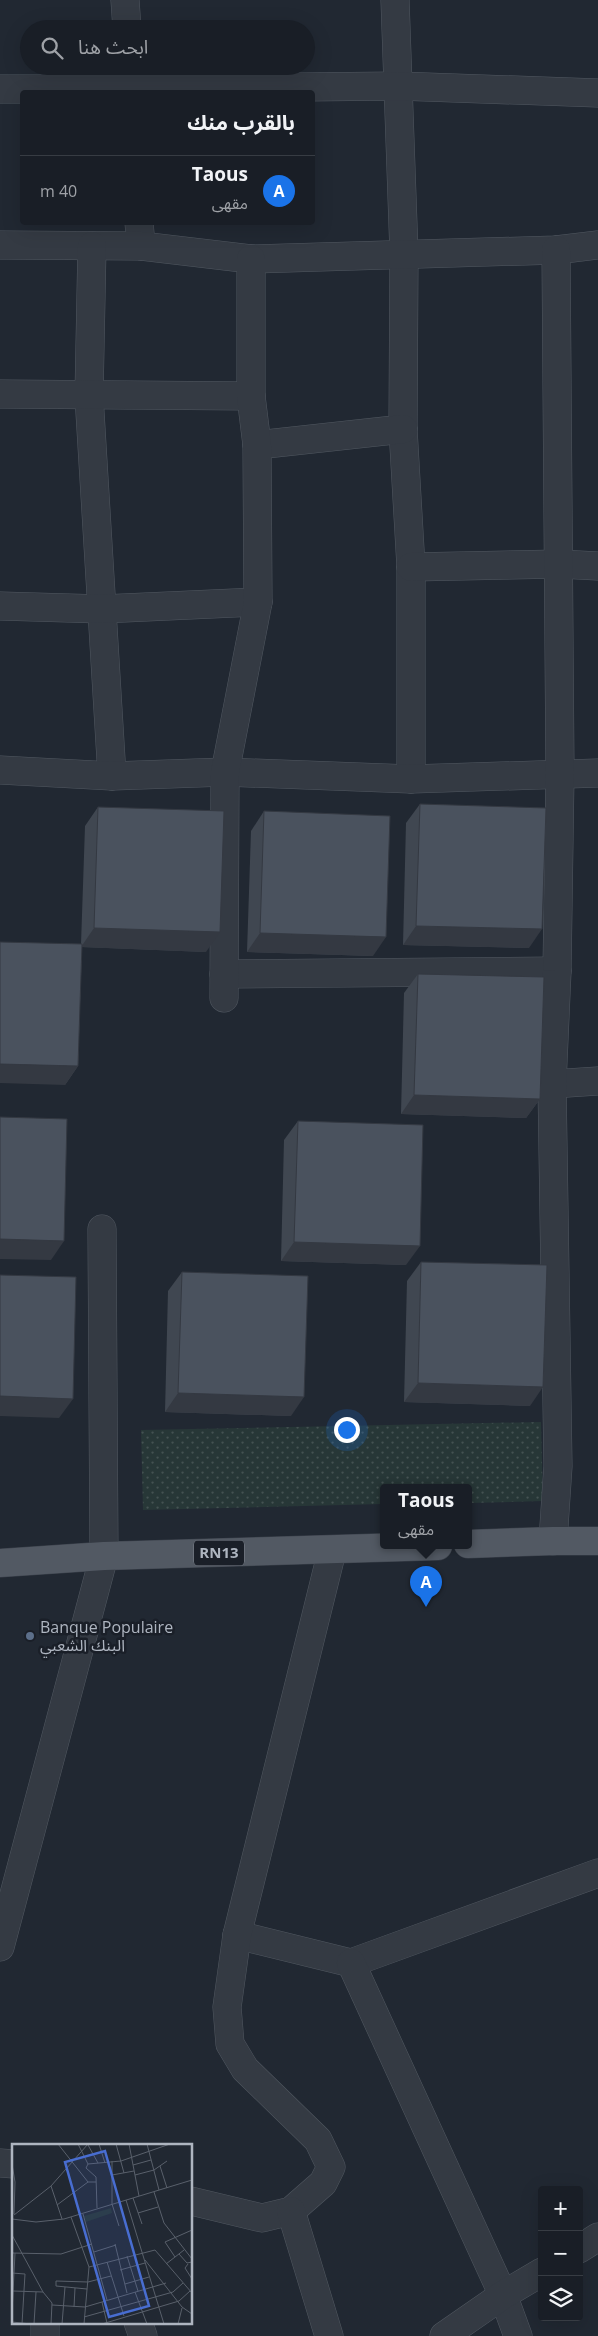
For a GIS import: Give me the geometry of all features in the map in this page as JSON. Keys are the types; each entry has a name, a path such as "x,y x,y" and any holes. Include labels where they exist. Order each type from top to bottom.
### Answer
{"main road":[{"path":"472,1544 552,1540 598,1541"},
{"name":"RN13","path":"0,1563 104,1556 380,1549"}],"street":[{"path":"125,0 126,20"},
{"path":"395,0 404,253 403,429 411,567 411,779"},
{"path":"0,89 130,83 398,86 598,93"},
{"path":"0,245 92,246 140,234 251,259 556,250 598,245"},
{"path":"92,246 88,396 112,776"},
{"path":"552,1540 558,1466 552,1084 558,971 560,773 560,564 556,250"},
{"path":"251,259 251,396 257,445 258,602 225,772 224,986 558,971"},
{"path":"0,394 251,396"},
{"path":"257,445 403,429"},
{"path":"411,567 560,564 598,566"},
{"path":"0,606 102,609 258,602"},
{"path":"0,770 112,776 225,772 411,779 560,773 598,774"},
{"path":"552,1084 598,1081"},
{"path":"0,1947 104,1556 102,1229"},
{"path":"192,2201 262,2218 291,2211 323,2183 330,2167 318,2140 245,2069 230,2044 227,2007 237,1935 332,1551"},
{"path":"237,1935 351,1963 598,1873"},
{"path":"351,1963 503,2295 518,2336"},
{"path":"291,2211 329,2336"},
{"path":"583,2247 598,2238"},
{"path":"444,2336 503,2295 538,2274"},
{"path":"139,2324 143,2336"}],"shaded area":[{"path":"541,1422 543,1501 472,1503 472,1484 380,1484 380,1504 143,1510 141,1430"}],"building":[{"path":"420,804 546,808 542,929 416,926"},
{"path":"98,807 224,811 220,932 94,928"},
{"path":"264,811 390,816 386,937 260,933"},
{"path":"0,942 82,944 78,1066 0,1064"},
{"path":"418,974 544,977 540,1099 414,1095"},
{"path":"0,1117 67,1119 64,1241 0,1239"},
{"path":"298,1121 423,1125 420,1246 294,1242"},
{"path":"421,1262 547,1265 543,1387 418,1383"},
{"path":"182,1272 308,1276 304,1397 178,1393"},
{"path":"0,1275 76,1277 73,1399 0,1396"}],"place":[{"name":"Taous","path":"426,1607"},
{"name":"Banque Populaire البنك الشعبي","path":"30,1636"}]}
